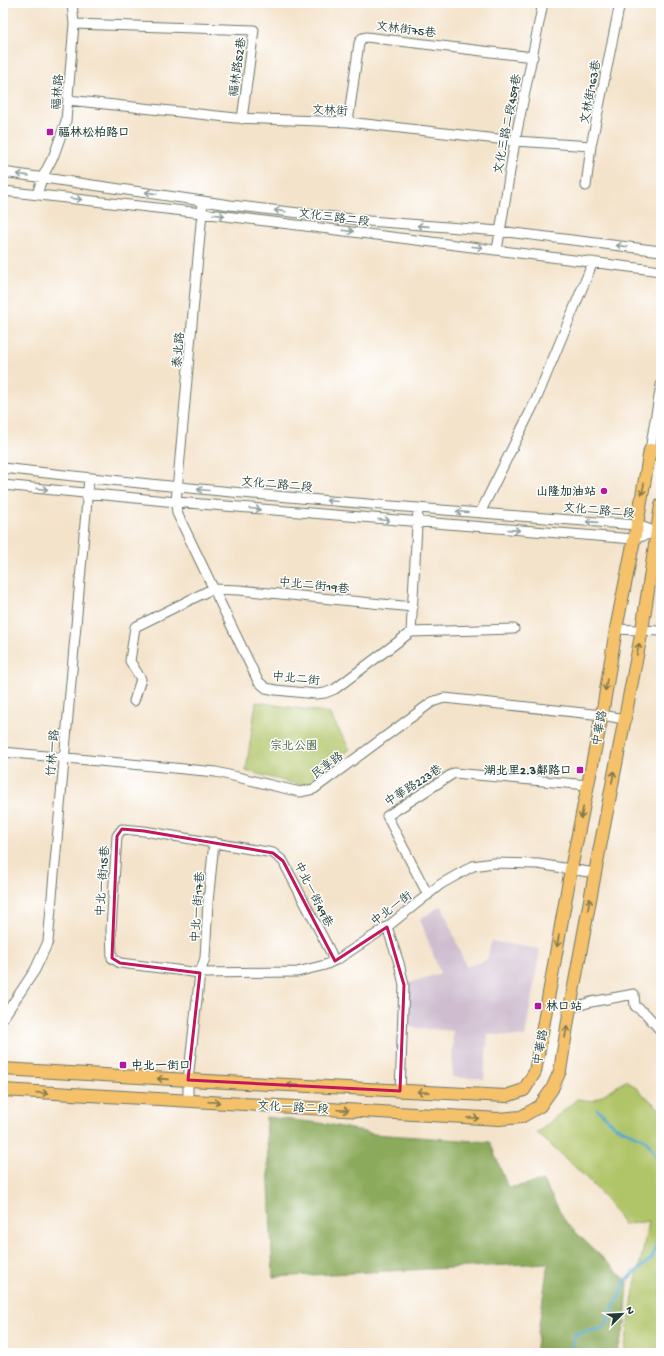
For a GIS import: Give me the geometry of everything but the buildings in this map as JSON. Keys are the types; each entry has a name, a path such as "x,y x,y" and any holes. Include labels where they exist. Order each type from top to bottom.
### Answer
{"main road":[{"name":"中華路","path":"535,1072 571,869 602,715 633,539 655,451"},
{"name":"中華路","path":"560,1071 594,873 642,630 661,504"},
{"name":"文化一路二段","path":"3,1069 506,1096 524,1090 535,1072"},
{"name":"文化一路二段","path":"3,1090 499,1119 521,1117 540,1106 552,1089 560,1071"}],"street":[{"name":"福林路","path":"37,195 42,178 54,155 66,121 74,24 72,3"},
{"name":"文化三路二段459巷","path":"497,250 515,141 543,3"},
{"name":"文林街163巷","path":"586,186 591,146 620,3"},
{"name":"福林路52巷","path":"74,24 254,30 242,119"},
{"name":"文林街75巷","path":"348,122 358,43 366,36 533,57"},
{"name":"文林街","path":"68,100 242,119 348,122 515,141 591,146"},
{"name":"文化三路二段","path":"3,172 203,201 369,221 499,231 661,251"},
{"name":"文化三路二段","path":"3,191 202,213 661,271"},
{"name":"泰北路","path":"176,502 203,201"},
{"path":"480,513 536,400 593,262"},
{"name":"中華路","path":"655,451 661,385"},
{"name":"文化二路二段","path":"3,468 177,488 637,525 657,532"},
{"name":"竹林一路","path":"3,1018 35,970 48,942 89,478"},
{"name":"文化二路二段","path":"3,485 176,502 633,539 657,532"},
{"name":"中北二街","path":"176,502 177,513 212,589 258,681 266,688 316,694 325,693 335,689 411,632"},
{"path":"418,508 411,632 514,629"},
{"path":"134,701 141,680 130,660 135,627 212,589"},
{"name":"中北二街19巷","path":"212,589 239,590 413,607"},
{"path":"616,629 661,631"},
{"name":"民享路","path":"3,752 216,772 300,792 314,789 432,702 444,698 602,715 624,719"},
{"name":"中華路223巷","path":"428,895 387,816 454,773 588,785"},
{"name":"中北一街15巷","path":"112,958 117,836 122,829 214,842"},
{"name":"中北一街49巷","path":"214,842 273,853 283,861 331,953 333,961"},
{"name":"中北一街17巷","path":"200,973 205,958 208,902 214,842"},
{"name":"中北一街","path":"112,958 120,963 200,973 297,972 325,965 333,961 388,927 441,884 473,866 493,863 522,863 538,864 594,873"},
{"path":"388,927 404,985 400,1091"},
{"path":"188,1100 188,1080 200,973"},
{"path":"570,1008 591,1002 634,994 635,1006 646,1014 661,1031"}],"highlighted area":[{"path":"122,829 144,831 273,853 283,861 335,961 387,927 404,985 400,1091 188,1080 200,973 120,963 112,958 117,836"}],"shaded area":[{"path":"442,905 466,967 487,960 491,941 540,949 525,1037 488,1034 484,1079 452,1077 453,1031 406,1027 409,983 440,973 420,919"}],"green space":[{"name":"宗北公園","path":"256,702 329,713 350,749 312,783 300,785 246,771"},
{"path":"627,1080 661,1110 661,1353 624,1353 635,1284 648,1221 624,1225 606,1199 595,1187 537,1133 577,1099 593,1101"},
{"path":"266,1117 328,1124 374,1134 490,1142 508,1188 543,1181 567,1224 628,1282 625,1326 617,1353 535,1353 548,1263 273,1277"}],"waterway":[{"path":"597,1109 615,1126 646,1140 661,1164"},
{"path":"571,1353 575,1334 604,1328 626,1280 652,1258 661,1231"}],"place":[{"name":"福林松柏路口","path":"50,132"},
{"name":"山隆加油站","path":"604,491"},
{"name":"湖北里2.3鄰路口","path":"580,770"},
{"name":"林口站","path":"538,1006"},
{"name":"中北一街口","path":"123,1065"}]}
